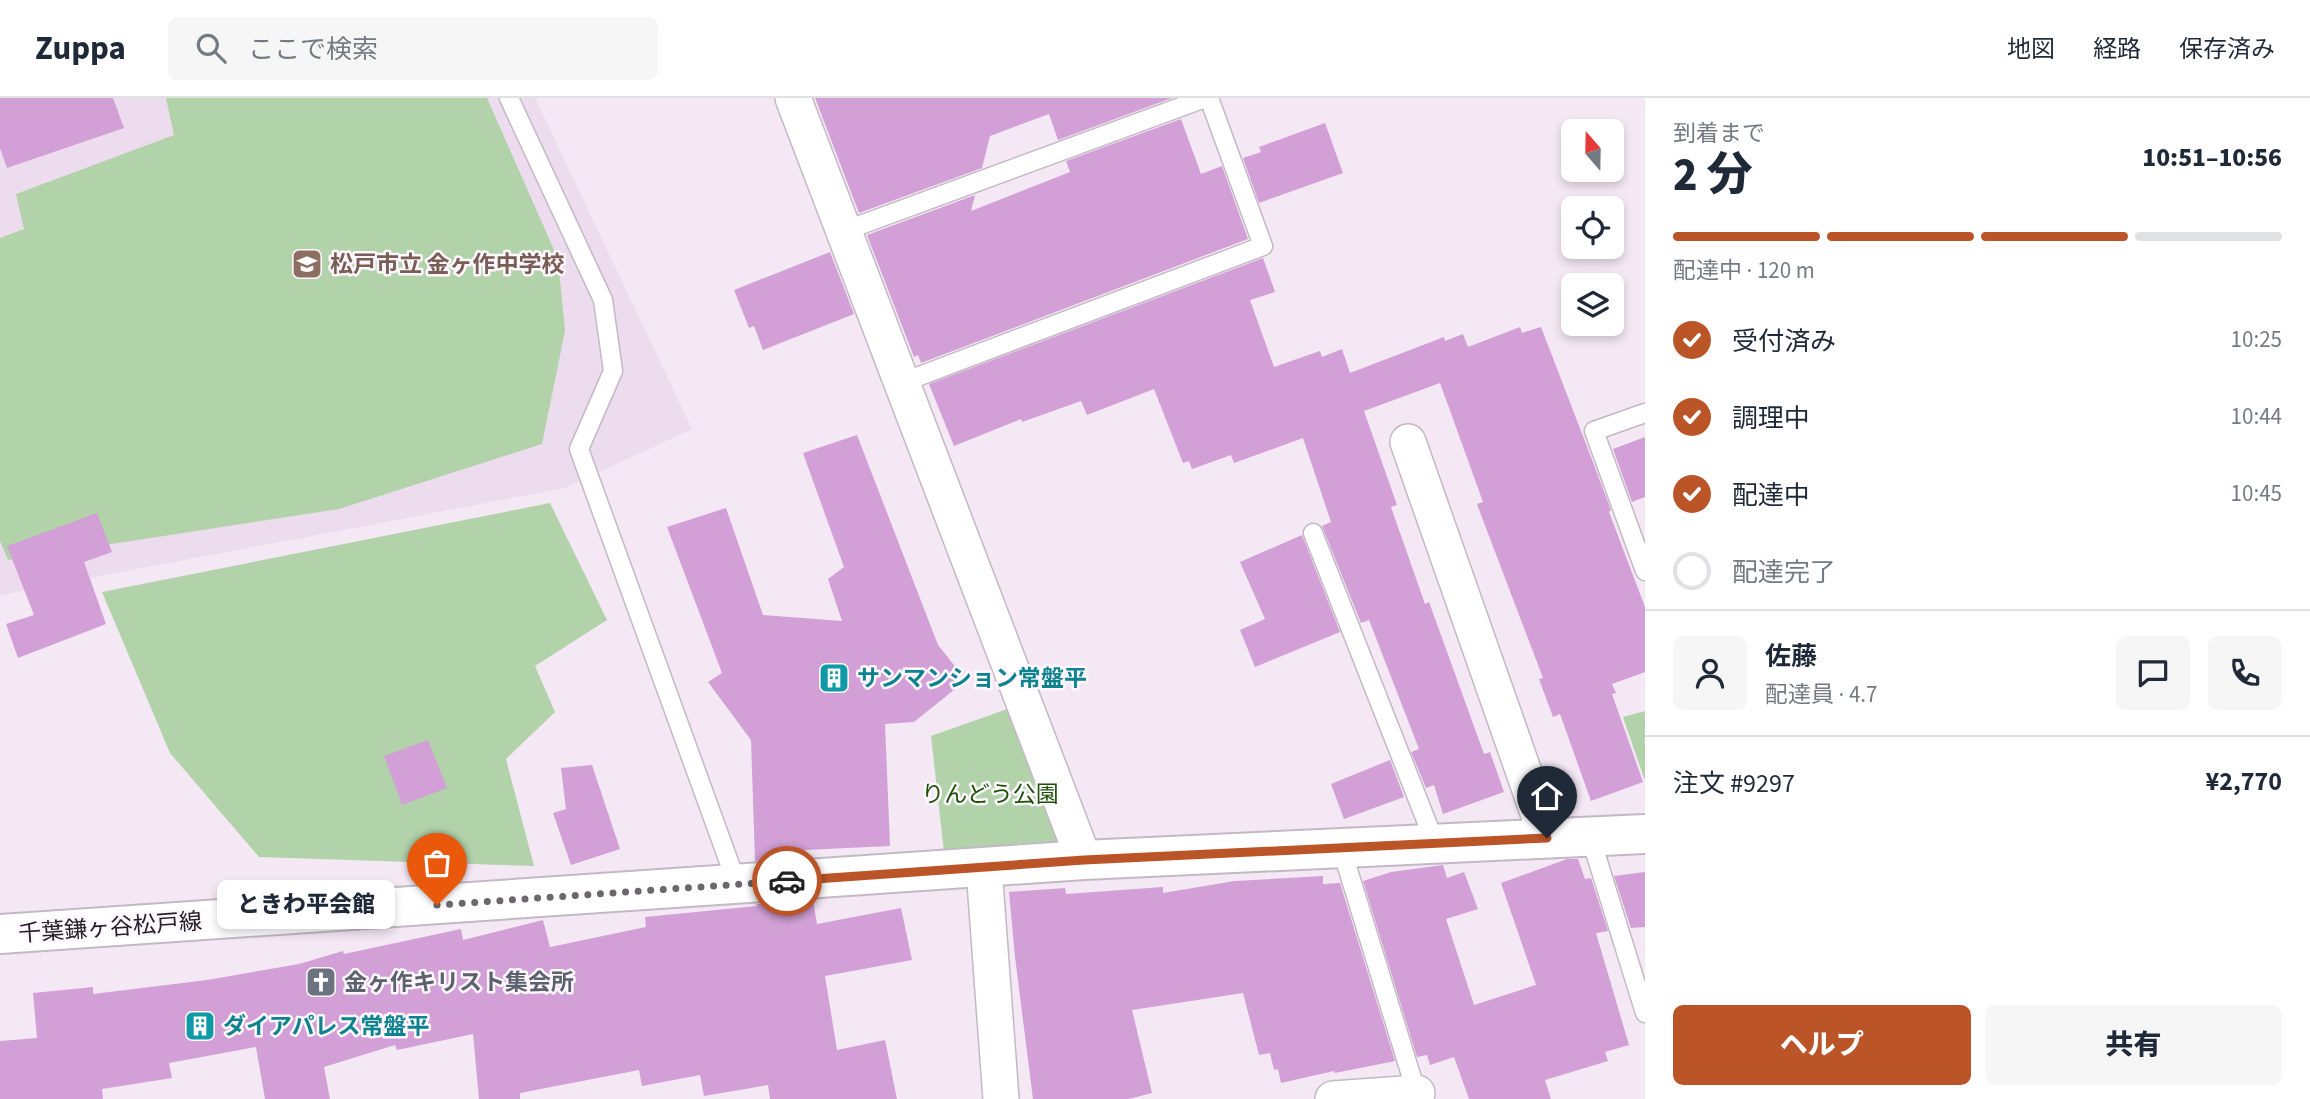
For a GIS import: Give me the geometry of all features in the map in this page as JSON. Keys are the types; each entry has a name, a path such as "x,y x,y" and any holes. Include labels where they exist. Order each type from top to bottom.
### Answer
{"main road":[{"name":"千葉鎌ヶ谷松戸線","path":"0,933 1084,860 1645,834"}],"street":[{"path":"793,98 1084,860"},
{"path":"1408,442 1547,838"},
{"path":"984,868 1001,1099"},
{"path":"1333,1099 1418,1096"}],"lane":[{"path":"509,98 603,300 613,370 579,449 737,884"},
{"path":"844,232 1207,98 1263,246 901,383"},
{"path":"1645,413 1594,431 1645,571"},
{"path":"1313,533 1435,843"},
{"path":"1590,836 1645,1013"},
{"path":"1340,847 1418,1096"}],"shaded area":[{"name":"松戸市立 金ヶ作中学校","path":"0,98 535,98 692,429 565,488 0,595"}],"green space":[{"name":"松戸市立 金ヶ作中学校","path":"166,98 487,98 558,259 565,331 542,444 339,509 8,560 0,541 0,238 24,229 16,194 174,135"},
{"path":"550,503 607,620 535,666 555,712 506,759 534,866 259,857 170,753 102,592"},
{"name":"りんどう公園","path":"1013,707 1070,848 944,852 931,736"},
{"path":"1645,711 1645,781 1623,717"}],"building":[{"path":"0,98 113,98 124,128 7,168 0,148"},
{"path":"815,98 1172,98 1058,140 1049,114 990,136 982,168 859,213"},
{"path":"1181,119 1201,174 1222,166 1248,239 921,363 918,355 914,357 867,235 975,195 971,211 1070,172 1066,161"},
{"path":"1325,123 1343,173 1259,203 1243,158 1261,152 1259,147"},
{"path":"830,252 854,314 763,350 754,326 749,328 734,290"},
{"path":"1263,258 1275,292 1250,300 1274,367 1320,351 1322,357 1342,349 1350,373 1444,337 1445,341 1463,334 1468,347 1520,327 1522,333 1541,327 1645,607 1645,672 1612,684 1616,693 1612,694 1643,782 1591,801 1560,714 1553,717 1539,679 1543,678 1477,504 1483,502 1440,383 1364,411 1397,505 1391,507 1425,604 1429,602 1484,754 1490,752 1504,792 1443,814 1434,785 1426,788 1411,752 1419,749 1369,620 1361,623 1322,526 1331,522 1303,438 1234,463 1231,455 1192,469 1189,461 1183,463 1154,389 1087,415 1081,401 1022,422 1021,419 954,446 929,384"},
{"path":"857,435 938,645 958,670 952,674 960,685 914,722 885,724 890,846 805,850 806,857 755,861 751,740 708,682 722,673 667,527 726,508 763,615 842,621 828,579 844,567 803,453"},
{"path":"1645,437 1645,497 1632,502 1613,449"},
{"path":"97,513 112,552 84,562 106,624 18,658 6,624 34,615 7,546"},
{"path":"1302,535 1340,632 1255,667 1240,630 1265,619 1240,562"},
{"path":"428,740 447,788 402,805 384,756"},
{"path":"1390,760 1404,797 1344,819 1331,784"},
{"path":"592,765 620,849 571,865 553,813 566,809 561,768"},
{"path":"1567,859 1578,859 1585,879 1591,878 1608,931 1596,933 1629,1045 1605,1052 1608,1061 1545,1080 1551,1099 1469,1099 1454,1057 1430,1065 1427,1055 1417,1057 1363,881 1391,872 1443,865 1447,878 1464,872 1478,909 1446,919 1474,1005 1536,985 1501,883"},
{"path":"1645,872 1645,927 1631,928 1614,876"},
{"path":"1323,876 1323,884 1340,883 1395,1061 1281,1083 1270,1053 1259,1055 1243,993 1132,1010 1152,1093 1129,1099 1033,1099 1009,892 1065,888 1066,894 1163,887 1163,893 1235,881"},
{"path":"813,900 817,924 901,908 912,960 825,976 837,1050 885,1040 897,1099 770,1099 768,1085 704,1096 700,1075 642,1086 639,1070 520,1093 520,1099 479,1099 473,1034 397,1050 395,1045 324,1067 330,1099 265,1099 256,1047 169,1063 172,1078 102,1089 103,1099 0,1099 0,1041 37,1038 33,993 93,987 93,994 207,980 299,964 343,951 344,954 461,929 463,940 543,920 550,947 646,927 645,917"}],"way so far":[{"path":"437,905 787,881"}],"place":[{"name":"松戸市立 金ヶ作中学校","path":"307,264"},
{"name":"サンマンション常盤平","path":"834,678"},
{"name":"ときわ平会館","path":"437,905"},
{"name":"金ヶ作キリスト集会所","path":"321,982"},
{"name":"ダイアパレス常盤平","path":"200,1026"}],"route":[{"path":"787,881 1084,860 1547,838"}]}
